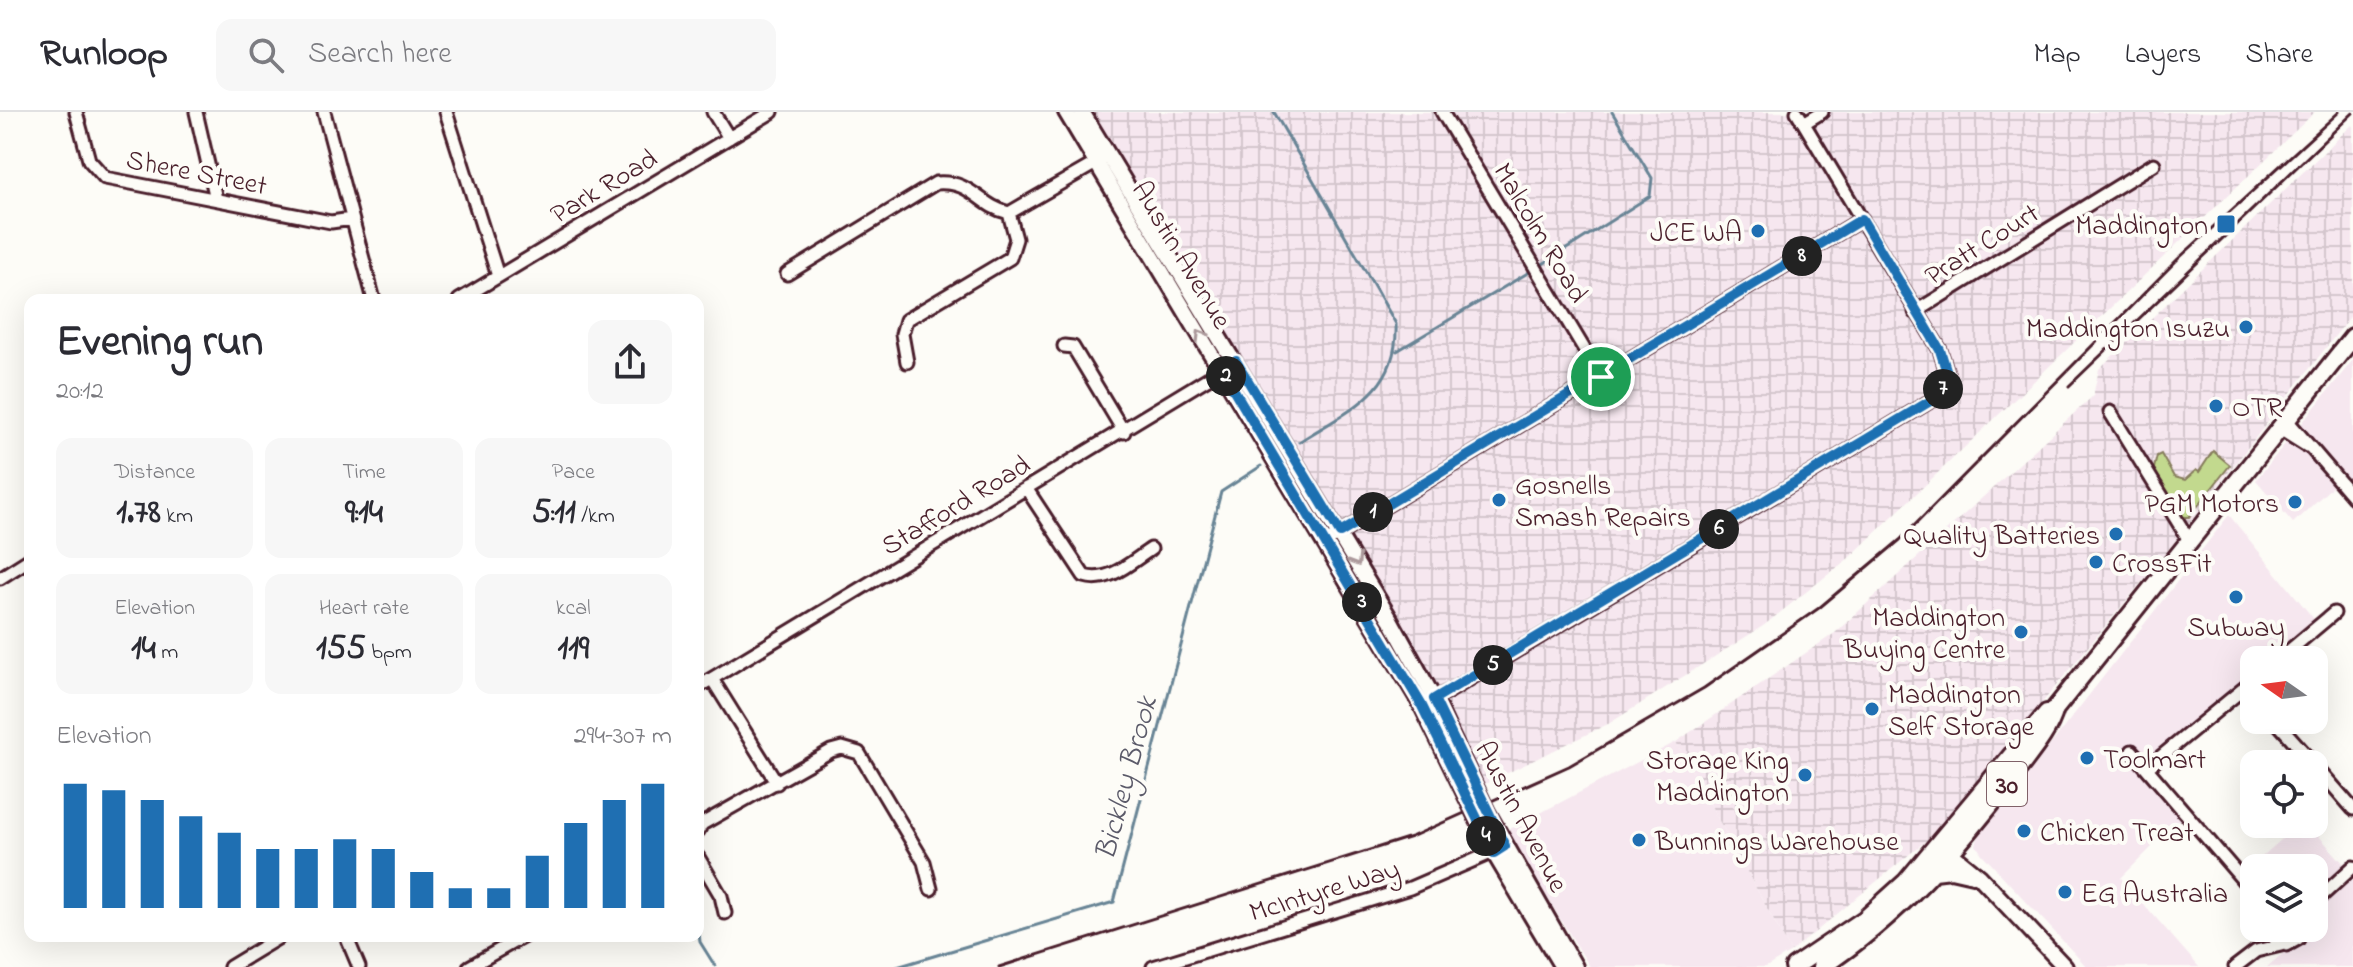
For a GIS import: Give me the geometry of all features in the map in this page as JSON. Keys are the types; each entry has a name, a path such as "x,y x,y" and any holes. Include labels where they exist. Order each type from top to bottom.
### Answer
{"highway":[{"name":"30","path":"1821,967 1880,923 1934,871 1948,845 2044,715 2055,709 2353,337"},
{"name":"30","path":"1794,967 1871,914 1948,845"},
{"path":"1934,871 1951,869 1976,875"}],"main road":[{"name":"Austin Avenue","path":"1066,112 1326,542 1428,701"},
{"name":"Austin Avenue","path":"1082,112 1111,154 1340,533 1562,967"},
{"path":"1948,845 2065,967"},
{"name":"Austin Avenue","path":"1500,850 1575,967"}],"street":[{"name":"Shere Street","path":"76,112 89,160 105,178 331,222 352,219"},
{"path":"196,112 216,199"},
{"path":"324,112 372,294"},
{"path":"446,112 498,276"},
{"path":"713,112 729,138"},
{"name":"Park Road","path":"469,294 772,112"},
{"name":"Malcolm Road","path":"1442,112 1601,377"},
{"path":"1428,701 1937,397 1949,379 1940,350 1801,117 1822,112"},
{"path":"787,274 936,183 963,185 998,211 1009,213 1111,154"},
{"name":"Pratt Court","path":"1915,312 2154,164"},
{"path":"907,362 902,334 906,320 1010,258 1016,239 1009,213"},
{"path":"1326,542 1862,219"},
{"path":"1064,346 1073,347 1124,432"},
{"name":"Stafford Road","path":"704,684 1124,432 1236,361"},
{"path":"2110,412 2189,540"},
{"path":"2284,424 2301,432 2307,446 2353,497"},
{"path":"1026,488 1084,576 1096,580 1109,576 1151,549"},
{"path":"0,578 24,563"},
{"path":"2295,646 2334,613"},
{"path":"712,679 777,783"},
{"path":"2147,768 2240,696"},
{"path":"2287,734 2302,750"},
{"path":"704,823 831,751 842,748 859,753 924,862 931,889"},
{"path":"2132,751 2240,877"},
{"path":"2328,780 2353,809"},
{"name":"McIntyre Way","path":"1153,967 1410,888 1500,850"},
{"path":"704,867 721,896 725,913"},
{"path":"2328,890 2353,867"},
{"path":"230,967 271,942"},
{"path":"349,942 359,967"},
{"path":"469,967 513,942"},
{"path":"2235,967 2263,942"},
{"path":"2278,942 2281,945"},
{"path":"2256,951 2295,942"}],"shaded area":[{"path":"1092,112 2315,112 1849,558 1763,626 1610,723 1485,784 1422,664"},
{"path":"2353,124 2353,313 2167,551 1934,834 1791,952 1676,742 1835,633 2093,396 2099,369"},
{"path":"2353,360 2353,474 2339,487 2335,484 2293,523 2256,480"},
{"path":"2229,515 2322,629 2302,646 2240,646 2240,699 2155,772 2190,809 2121,878 2199,967 2087,967 1982,854 1976,845 1978,838"},
{"path":"1676,742 1791,952 1766,967 1590,967 1506,831"},
{"path":"2283,838 2321,838 2353,874 2353,967 2267,967 2294,942 2328,942 2328,854 2265,854"}],"green space":[{"path":"2213,451 2230,465 2189,517 2183,517 2153,472 2157,456 2161,454 2174,477 2185,480 2196,470 2199,472"}],"waterway":[{"name":"Bickley Brook","path":"1274,112 1396,324 1395,347 1380,383 1352,409 1299,442"},
{"path":"1538,267 1650,196 1652,178 1612,112"},
{"path":"1397,351 1531,271"},
{"name":"Bickley Brook","path":"897,967 1114,902 1221,492 1261,466"},
{"path":"700,942 715,966"}],"railway":[{"path":"999,967 1411,837 1569,766 1704,688 1819,608 1900,540 2178,259 2339,112"},
{"path":"2069,386 2353,113"}],"place":[{"name":"Maddington","path":"2226,224"},
{"name":"JCE WA","path":"1758,231"},
{"name":"Maddington Isuzu","path":"2246,327"},
{"name":"OTR","path":"2216,406"},
{"name":"Gosnells Smash Repairs","path":"1499,500"},
{"name":"PGM Motors","path":"2295,502"},
{"name":"Quality Batteries","path":"2116,534"},
{"name":"CrossFit","path":"2096,562"},
{"name":"Subway","path":"2236,597"},
{"name":"Maddington Buying Centre","path":"2021,632"},
{"name":"Maddington Self Storage","path":"1872,709"},
{"name":"Toolmart","path":"2087,758"},
{"name":"Storage King Maddington","path":"1805,775"},
{"name":"Chicken Treat","path":"2024,831"},
{"name":"Bunnings Warehouse","path":"1639,840"},
{"name":"EG Australia","path":"2065,892"}],"route":[{"path":"1862,219 1940,350 1949,379 1937,397 1434,699 1505,846 1494,853 1421,704 1222,370 1236,361 1340,533 1601,377 1862,219"}]}
